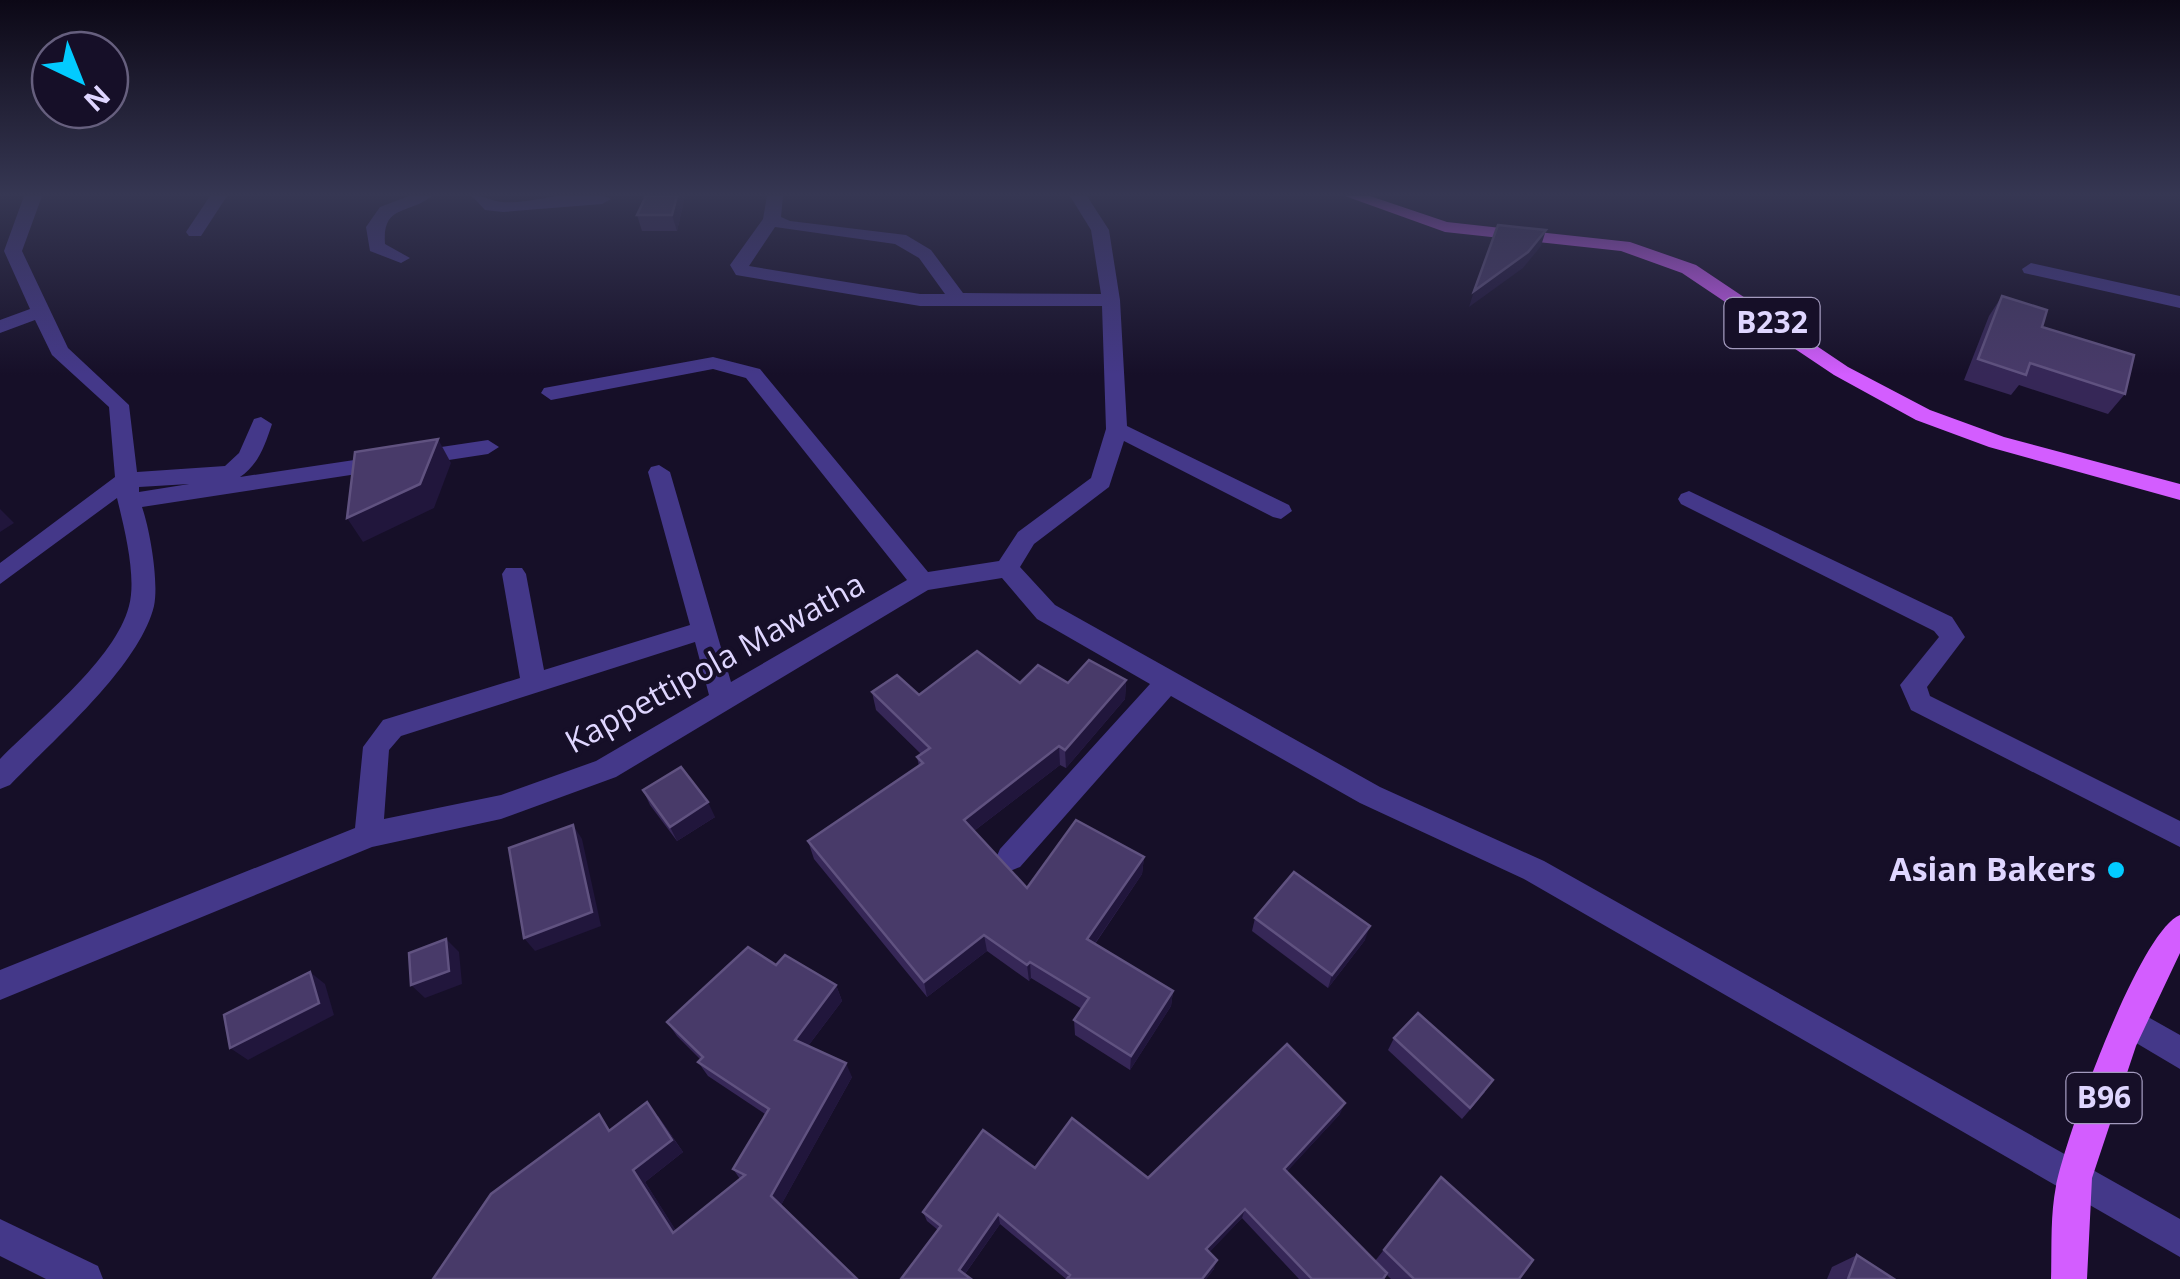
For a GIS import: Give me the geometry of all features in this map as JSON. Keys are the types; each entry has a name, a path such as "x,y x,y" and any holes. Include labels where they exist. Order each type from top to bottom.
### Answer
{"main road":[{"name":"B232","path":"1651,256 1688,269 1841,372 1923,415 1996,442 2180,492"},
{"name":"B96","path":"2069,1279 2074,1181 2166,942 2180,929"}],"street":[{"path":"0,777 114,660 142,605 138,530 128,491 119,405 59,350 16,256"},
{"path":"396,256 401,258"},
{"path":"746,256 739,265 743,271 920,300 1111,300"},
{"path":"927,256 958,298"},
{"path":"1104,256 1111,300 1117,429 1101,482 1026,538 1007,568 1046,612 1370,795 1534,870 2180,1238"},
{"path":"2031,269 2180,302"},
{"path":"0,327 39,312"},
{"path":"551,394 713,363 753,373 922,582"},
{"path":"0,575 128,491 239,470 249,459 261,424"},
{"path":"1117,429 1281,511"},
{"path":"128,491 488,447"},
{"path":"660,472 724,702"},
{"path":"1688,499 1943,624 1953,637 1913,685 1920,703 2180,835"},
{"name":"Kappettipola Mawatha","path":"0,984 370,835 501,806 606,769 922,582 1007,568"},
{"path":"514,574 534,684"},
{"path":"370,835 376,747 380,736 392,728 704,630"},
{"path":"1010,858 1168,682"},
{"path":"2132,1024 2180,1053"},
{"path":"0,1237 86,1279"}],"building":[{"path":"1487,256 1523,256 1474,291"},
{"path":"2002,296 2047,310 2042,327 2134,355 2125,394 2030,363 2026,375 1978,359"},
{"path":"438,439 420,484 347,518 355,452"},
{"path":"977,651 1020,683 1038,665 1068,683 1089,660 1126,680 1065,750 1059,746 964,820 1027,888 1076,820 1144,857 1087,939 1173,991 1131,1056 1074,1020 1089,998 1030,962 1027,965 984,935 924,982 808,841 923,763 917,757 930,748 872,692 897,675 919,695"},
{"path":"681,767 708,802 670,827 643,790"},
{"path":"573,825 592,912 524,938 509,848"},
{"path":"1294,872 1370,926 1332,975 1255,918"},
{"path":"446,939 449,971 411,985 409,953"},
{"path":"748,947 776,965 785,955 836,985 795,1040 846,1063 771,1196 857,1279 433,1279 491,1194 599,1114 609,1131 647,1102 672,1140 633,1170 673,1233 745,1175 733,1169 769,1109 698,1062 703,1057 667,1022"},
{"path":"310,972 319,1003 230,1048 224,1015"},
{"path":"1418,1013 1493,1080 1470,1108 1394,1038"},
{"path":"1287,1044 1345,1103 1284,1169 1387,1273 1383,1279 1312,1279 1245,1209 1206,1249 1217,1260 1202,1279 1067,1279 1070,1275 998,1214 959,1270 971,1279 901,1279 941,1226 923,1212 983,1130 1035,1168 1072,1118 1148,1178"},
{"path":"1441,1177 1533,1260 1519,1279 1414,1279 1384,1250"},
{"path":"1857,1255 1894,1279 1848,1279"}],"place":[{"name":"Asian Bakers","path":"2116,870"}]}
